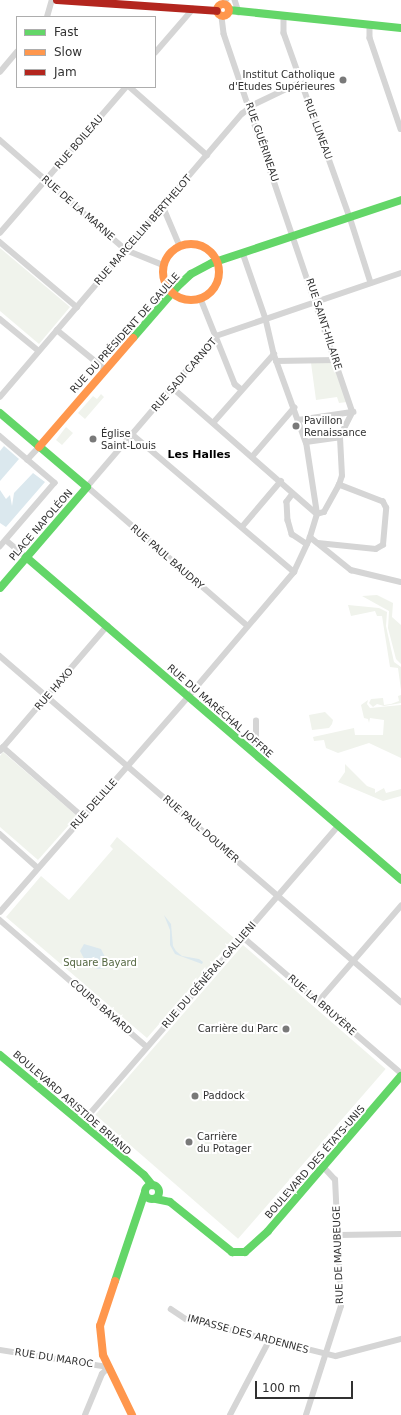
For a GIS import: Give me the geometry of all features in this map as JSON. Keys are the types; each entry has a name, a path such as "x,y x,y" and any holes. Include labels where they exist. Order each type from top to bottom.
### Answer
{"street":[{"path":"47,16 52,0"},
{"path":"57,0 192,10 226,16 229,10"},
{"path":"235,0 239,12"},
{"path":"219,14 219,6 225,2 229,10"},
{"path":"156,52 192,10"},
{"path":"229,10 255,15 401,28"},
{"name":"RUE GUÉRINEAU","path":"219,14 249,107 295,236"},
{"name":"RUE LUNEAU","path":"284,17 283,31 350,217 370,283"},
{"path":"370,25 370,38 401,129"},
{"path":"0,72 16,53"},
{"name":"RUE MARCELLIN BERTHELOT","path":"0,397 249,107 301,82"},
{"name":"RUE BOILEAU","path":"0,233 125,88"},
{"path":"131,88 207,155"},
{"name":"RUE DE LA MARNE","path":"0,140 126,250 163,265"},
{"name":"RUE DU PRÉSIDENT DE GAULLE","path":"39,447 105,369 172,293 191,274 243,253 401,200"},
{"path":"163,206 180,246"},
{"name":"RUE SAINT-HILAIRE","path":"295,236 353,412"},
{"path":"0,242 77,307"},
{"path":"199,245 210,251 218,262 219,274 216,286 201,299 186,300 172,293 164,280 163,265 170,253 180,246 199,245"},
{"path":"243,253 266,319 276,361 306,442 317,514"},
{"name":"RUE SADI CARNOT","path":"87,487 216,336 401,273"},
{"path":"201,299 235,384 241,389"},
{"path":"0,319 39,351"},
{"path":"57,330 105,369"},
{"path":"213,423 241,389 274,354"},
{"path":"276,361 336,360"},
{"path":"173,388 317,514"},
{"path":"252,457 294,408"},
{"path":"298,420 353,412"},
{"path":"317,514 324,512 339,485 342,476 340,437 353,412"},
{"name":"PLACE NAPOLÉON","path":"0,413 87,487 0,588"},
{"path":"132,434 294,572"},
{"name":"PLACE NAPOLÉON","path":"0,436 55,483 0,547"},
{"path":"306,442 340,437"},
{"path":"27,460 39,447"},
{"path":"242,527 281,481"},
{"path":"318,543 376,549 381,547 384,541 386,508 380,500 339,485"},
{"name":"RUE PAUL BAUDRY","path":"87,487 247,626"},
{"path":"293,494 288,502 292,534 307,544"},
{"name":"RUE DELILLE","path":"0,912 188,697 294,572 307,544 317,514"},
{"path":"310,536 350,570 401,582"},
{"path":"6,540 26,557"},
{"path":"330,553 336,544"},
{"name":"RUE DU MARÉCHAL JOFFRE","path":"26,557 401,880"},
{"name":"RUE HAXO","path":"2,749 107,626"},
{"name":"RUE PAUL DOUMER","path":"0,656 401,1002"},
{"path":"250,750 256,742 256,721"},
{"path":"2,749 83,817"},
{"name":"RUE DU GÉNÉRAL GALLIENI","path":"81,1124 338,826"},
{"path":"0,834 38,868"},
{"path":"318,1002 401,906"},
{"name":"COURS BAYARD","path":"0,920 147,1047"},
{"name":"RUE LA BRUYÈRE","path":"243,937 401,1074"},
{"name":"BOULEVARD ARISTIDE BRIAND","path":"0,1055 130,1166 150,1189 184,1212"},
{"name":"BOULEVARD DES ÉTATS-UNIS","path":"239,1254 253,1248 323,1168 401,1074"},
{"name":"RUE DE MAUBEUGE","path":"306,1415 341,1306 339,1235 335,1180 323,1168"},
{"path":"134,1228 154,1199 150,1189"},
{"path":"132,1415 103,1354 100,1326 108,1295 150,1189"},
{"name":"BOULEVARD ARISTIDE BRIAND","path":"150,1189 148,1198 170,1202 232,1252 239,1254"},
{"path":"339,1235 401,1234"},
{"name":"IMPASSE DES ARDENNES","path":"171,1310 186,1319 269,1341 336,1356 401,1339"},
{"path":"230,1415 269,1341"},
{"name":"RUE DU MAROC","path":"0,1350 109,1367"},
{"path":"85,1415 102,1374 109,1367"}],"green space":[{"path":"0,248 70,307 39,344 0,311"},
{"path":"333,362 347,402 339,403 337,397 316,400 311,363"},
{"path":"101,394 104,397 85,419 78,413 93,396 97,399"},
{"path":"66,427 73,433 62,445 56,440"},
{"path":"377,595 393,603 392,617 401,625 401,664 396,659 388,628 389,611 362,596"},
{"path":"348,605 379,608 387,612 386,626 394,662 401,667 401,690 398,668 390,667 382,616 377,616 375,611 351,616"},
{"path":"401,695 401,703 384,706 377,704 373,707 369,703 371,699 383,698 384,705 391,704 399,701 398,696"},
{"path":"368,700 367,704 370,708 401,705 401,758 369,743 338,753 326,748 324,740 314,741 313,737 354,728 355,735 383,735 384,720 370,718 369,723 368,719 364,718 361,705"},
{"path":"325,712 333,720 332,724 329,728 312,730 309,715"},
{"path":"3,752 77,816 38,860 0,827 0,756"},
{"path":"345,764 367,786 375,789 375,793 384,788 386,793 401,789 401,796 383,801 338,782 345,772"},
{"name":"Square Bayard","path":"117,837 234,938 147,1038 6,917 41,876 69,900 113,849 110,846"},
{"path":"243,945 386,1069 238,1239 95,1115"}],"shaded area":[{"path":"4,446 19,459 0,481 0,451"},
{"path":"33,473 45,482 6,527 0,523 0,490 6,499 10,495 12,506 14,493"},
{"path":"164,915 171,924 173,946 176,951 182,956 199,959 203,962 202,964 175,954 170,945 170,930"},
{"path":"84,944 101,949 108,963 106,968 98,969 87,964 80,951"}],"traffic: fast":[{"path":"229,10 401,28"},
{"path":"133,338 177,287 191,274 212,263 401,200"},
{"path":"0,413 87,487 0,588"},
{"path":"26,557 401,880"},
{"path":"0,1055 144,1175 152,1185"},
{"path":"156,1199 170,1202 232,1252 245,1252 268,1231 401,1076"},
{"path":"149,1185 155,1185 159,1189 159,1192 159,1195 155,1199 149,1199 145,1195 145,1189 149,1185"},
{"path":"115,1281 145,1192"}],"traffic: slow":[{"path":"225,4 228,5 229,10 228,15 221,16 218,15 217,8 218,5 225,4"},
{"path":"185,244 197,244 207,248 215,256 219,266 219,272 219,278 215,288 207,296 197,300 185,300 175,296 167,288 163,278 163,266 167,256 175,248 185,244"},
{"path":"39,447 133,338"},
{"path":"115,1281 100,1326 103,1355 132,1415"}],"traffic: jam":[{"path":"57,0 217,11"}],"place":[{"name":"Institut Catholique d'Etudes Supérieures","path":"343,80"},
{"name":"Pavillon Renaissance","path":"296,426"},
{"name":"Église Saint-Louis","path":"93,439"},
{"name":"Carrière du Parc","path":"286,1029"},
{"name":"Paddock","path":"195,1096"},
{"name":"Carrière du Potager","path":"189,1142"}],"district":[{"name":"Les Halles","path":"199,455"}]}
